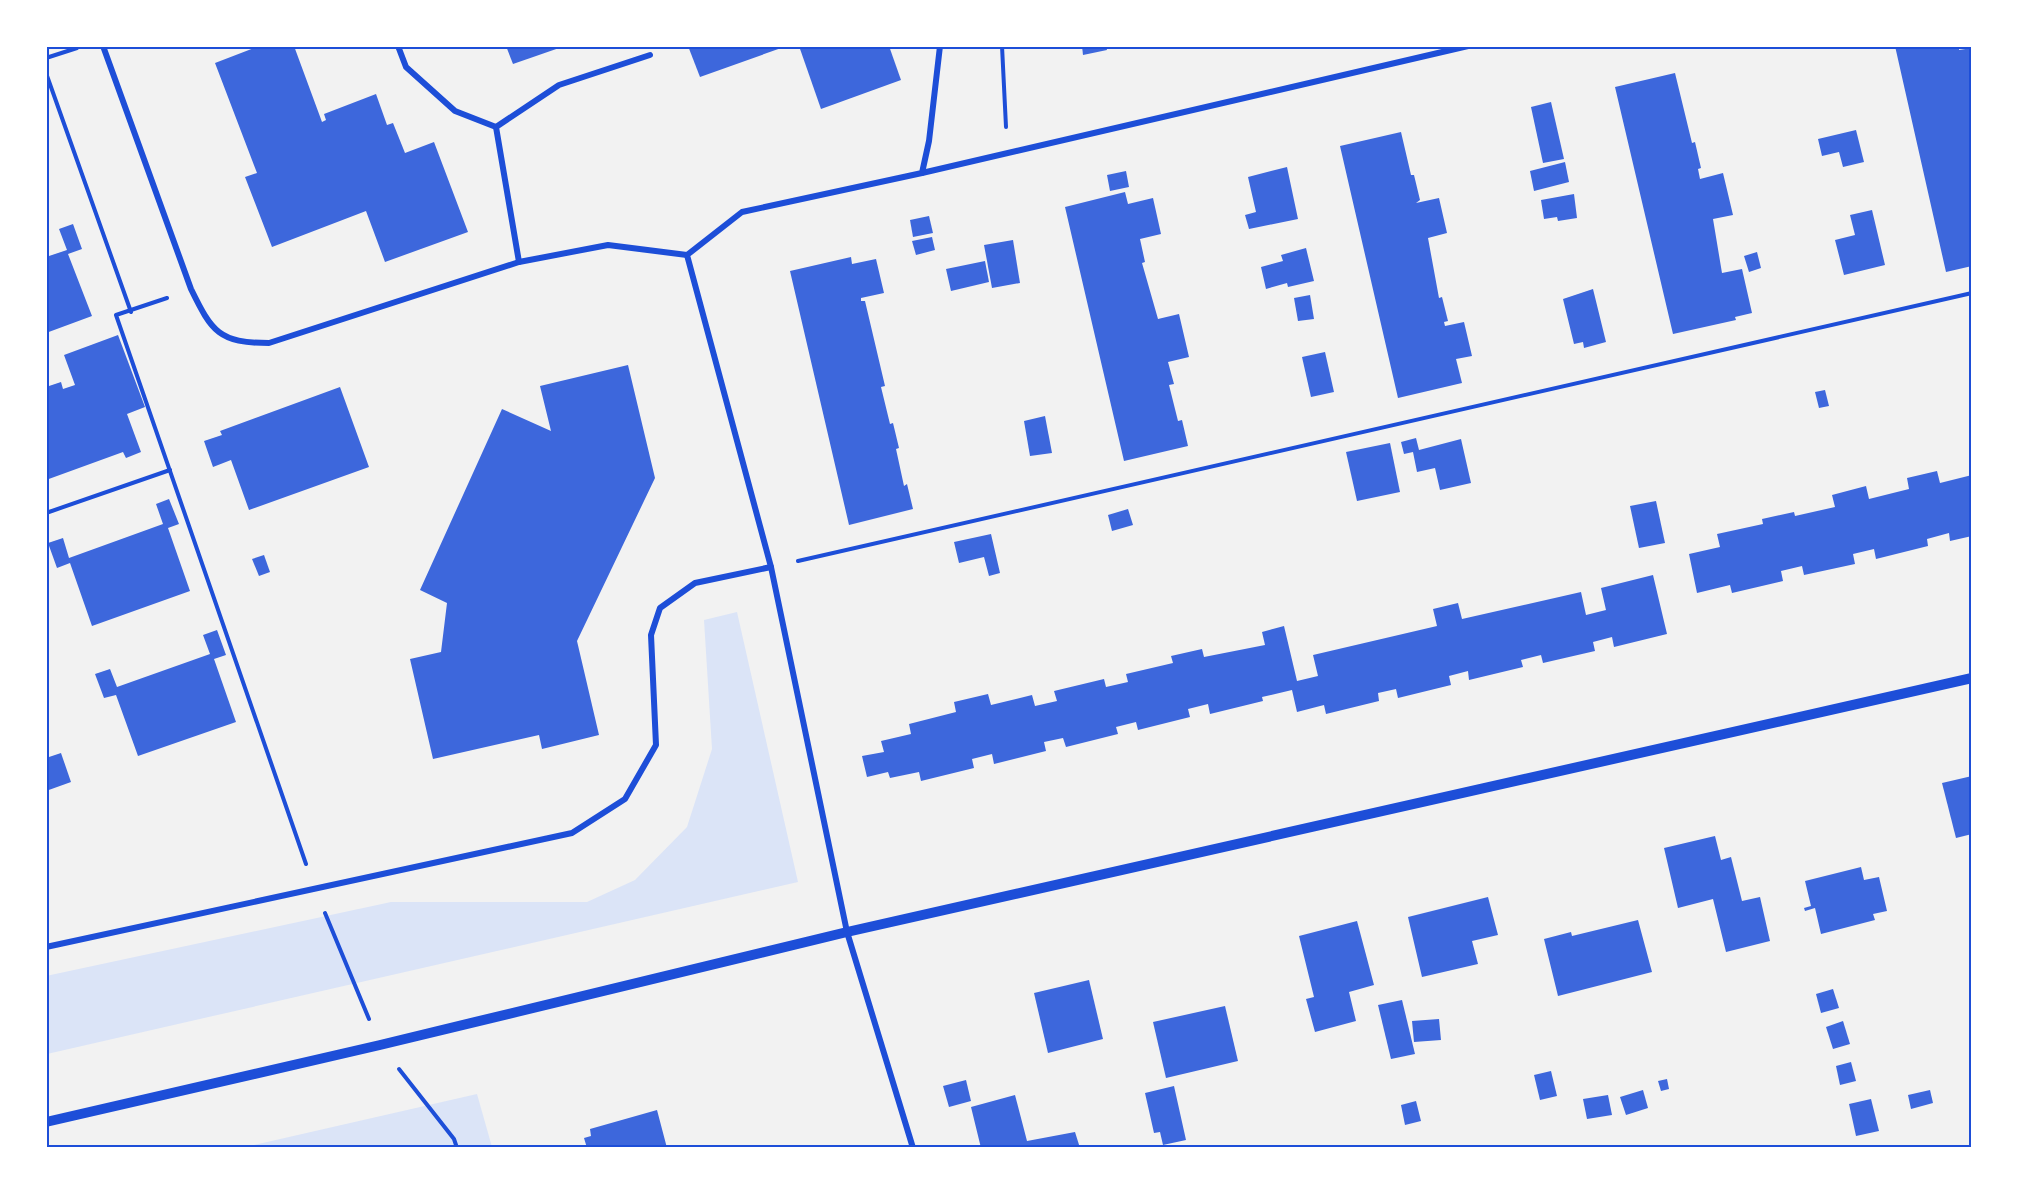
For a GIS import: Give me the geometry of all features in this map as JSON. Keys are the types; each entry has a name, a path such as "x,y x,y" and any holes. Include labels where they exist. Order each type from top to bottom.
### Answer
{"street":[{"path":"103,46 191,289 208,323 237,343 268,343 519,262 608,245 687,255 742,212 922,174 1468,46"},
{"path":"398,46 406,67 455,111 496,127"},
{"path":"922,174 929,141 940,46"},
{"path":"496,127 559,85 650,55"},
{"path":"496,127 519,262"},
{"path":"687,255 771,567 847,932 913,1148"},
{"path":"46,947 572,833 625,799 656,745 651,635 660,608 694,583 771,567"},
{"path":"46,1122 380,1046 847,932 1971,678"}],"path":[{"path":"46,58 81,46"},
{"path":"1002,46 1007,154"},
{"path":"46,73 130,312"},
{"path":"191,289 116,315 316,890 380,1046 454,1139 458,1148"},
{"path":"771,567 1971,293"},
{"path":"46,513 170,470"}],"shaded area":[{"path":"737,612 798,882 47,1054 46,976 391,902 587,902 635,880 687,827 712,749 704,620"},
{"path":"477,1094 492,1147 241,1148"}],"building":[{"path":"259,46 294,46 322,122 326,120 324,114 376,94 387,125 393,123 405,153 434,142 468,232 385,262 366,211 272,247 245,177 257,173 215,63"},
{"path":"506,46 561,46 562,47 513,64"},
{"path":"688,46 784,46 784,47 700,77"},
{"path":"799,46 889,46 901,80 821,109"},
{"path":"1082,46 1106,46 1107,50 1083,55"},
{"path":"1895,46 1959,46 1959,50 1972,48 1972,266 1946,272"},
{"path":"1675,73 1692,143 1695,142 1701,168 1698,169 1700,179 1723,173 1733,215 1713,219 1722,273 1742,269 1752,313 1735,317 1736,320 1673,334 1615,87"},
{"path":"1551,102 1564,159 1543,163 1531,107"},
{"path":"1856,130 1864,162 1843,167 1839,152 1822,156 1818,139"},
{"path":"1401,132 1411,175 1414,175 1420,200 1416,203 1439,198 1447,233 1428,238 1439,298 1442,297 1448,321 1444,322 1445,326 1464,322 1472,356 1456,359 1462,383 1398,398 1340,146"},
{"path":"1565,162 1569,182 1534,191 1530,171"},
{"path":"1287,167 1298,219 1249,229 1245,215 1256,212 1248,177"},
{"path":"1126,171 1129,187 1110,191 1107,175"},
{"path":"1125,192 1128,204 1153,198 1161,234 1140,239 1145,262 1142,263 1158,319 1179,314 1189,357 1168,362 1174,384 1169,385 1178,421 1182,420 1188,446 1124,461 1065,207"},
{"path":"1574,194 1577,218 1558,221 1557,217 1544,219 1541,200"},
{"path":"1872,210 1885,265 1844,275 1835,240 1855,235 1850,215"},
{"path":"929,216 933,233 913,237 910,220"},
{"path":"73,224 82,249 68,254 92,316 46,333 46,257 67,250 59,229"},
{"path":"932,237 935,250 916,255 912,241"},
{"path":"1013,240 1020,283 992,288 984,245"},
{"path":"1306,248 1314,281 1288,287 1287,283 1266,289 1261,267 1283,261 1281,255"},
{"path":"1757,252 1761,268 1749,272 1744,256"},
{"path":"851,257 852,264 876,259 884,293 861,298 861,301 865,301 885,386 881,387 890,424 893,423 899,448 896,449 904,486 907,484 913,509 849,525 790,271"},
{"path":"985,261 989,282 951,291 946,269"},
{"path":"1593,289 1606,342 1584,348 1583,342 1574,344 1563,299"},
{"path":"1310,295 1314,319 1298,321 1294,298"},
{"path":"118,335 145,407 127,414 141,452 126,458 123,452 46,480 46,387 61,382 63,389 75,385 64,355"},
{"path":"1325,352 1334,392 1311,397 1302,357"},
{"path":"628,365 655,478 577,641 599,735 542,749 539,735 433,759 410,659 441,652 447,603 420,590 502,409 551,431 540,386"},
{"path":"340,387 369,467 249,510 231,460 213,467 204,441 222,435 220,431"},
{"path":"1825,390 1829,406 1819,408 1815,392"},
{"path":"1045,416 1052,453 1030,456 1024,421"},
{"path":"1416,438 1419,450 1461,439 1471,483 1440,490 1435,468 1417,472 1413,452 1404,454 1401,442"},
{"path":"1390,443 1400,492 1357,501 1346,452"},
{"path":"1937,471 1940,483 1972,475 1972,536 1950,541 1949,533 1927,539 1928,546 1876,559 1874,549 1853,554 1855,564 1804,575 1802,566 1781,571 1783,581 1732,593 1730,585 1697,593 1689,554 1720,547 1717,534 1763,524 1762,519 1794,512 1795,516 1835,507 1832,495 1866,486 1869,499 1909,489 1907,478"},
{"path":"169,499 179,524 168,528 190,591 92,626 70,563 57,568 48,543 63,538 69,558 163,524 156,504"},
{"path":"1656,501 1665,543 1639,548 1630,506"},
{"path":"1128,509 1133,525 1112,531 1108,515"},
{"path":"991,534 1000,573 989,576 984,557 959,563 954,542"},
{"path":"264,555 270,572 259,576 252,559"},
{"path":"1653,575 1667,634 1614,647 1612,637 1593,642 1595,651 1543,663 1541,655 1521,660 1523,667 1469,680 1468,671 1449,676 1451,685 1398,698 1396,689 1378,693 1379,701 1326,714 1324,705 1297,712 1292,690 1262,697 1263,701 1210,714 1208,704 1188,709 1190,717 1138,730 1136,722 1116,727 1118,734 1066,747 1063,738 1044,742 1046,751 994,764 992,754 972,759 974,768 921,781 919,772 890,778 888,772 867,777 862,756 884,752 881,741 911,734 909,724 956,712 954,702 988,694 991,705 1032,695 1035,706 1057,701 1054,691 1104,679 1106,687 1128,682 1126,674 1173,663 1171,656 1202,649 1204,657 1265,645 1262,632 1284,626 1297,681 1318,676 1313,655 1437,626 1433,609 1458,603 1462,619 1581,592 1586,615 1606,610 1601,588"},
{"path":"217,630 226,655 214,659 236,722 138,756 116,695 104,698 95,674 110,669 117,687 210,654 203,635"},
{"path":"61,753 71,782 46,791 46,758"},
{"path":"1972,776 1972,834 1956,838 1942,783"},
{"path":"1715,836 1721,860 1731,857 1742,901 1760,897 1770,941 1726,952 1713,899 1678,908 1664,848"},
{"path":"1861,867 1864,880 1879,877 1887,911 1873,914 1875,920 1821,934 1815,908 1805,911 1804,908 1811,906 1805,881"},
{"path":"1488,897 1498,935 1472,941 1478,964 1422,977 1408,917"},
{"path":"1638,920 1652,972 1558,996 1544,939 1571,932 1572,936"},
{"path":"1357,921 1374,985 1349,992 1356,1021 1315,1032 1306,999 1314,997 1299,936"},
{"path":"1089,980 1103,1039 1048,1053 1034,993"},
{"path":"1833,989 1839,1008 1821,1013 1816,994"},
{"path":"1402,1000 1415,1054 1391,1059 1378,1005"},
{"path":"1225,1006 1238,1061 1166,1078 1153,1022"},
{"path":"1439,1019 1441,1040 1414,1042 1412,1021"},
{"path":"1843,1021 1850,1044 1833,1049 1826,1027"},
{"path":"1851,1062 1856,1081 1840,1085 1836,1066"},
{"path":"1551,1071 1557,1096 1540,1100 1534,1075"},
{"path":"1667,1079 1669,1089 1661,1091 1658,1081"},
{"path":"966,1080 971,1101 949,1107 943,1086"},
{"path":"1174,1086 1186,1140 1163,1145 1160,1132 1154,1133 1145,1093"},
{"path":"1643,1090 1648,1108 1626,1115 1620,1097"},
{"path":"1930,1090 1933,1103 1911,1109 1908,1095"},
{"path":"1015,1095 1027,1141 1075,1132 1080,1148 981,1148 971,1107"},
{"path":"1608,1095 1612,1115 1587,1119 1583,1099"},
{"path":"1871,1099 1879,1131 1856,1136 1849,1104"},
{"path":"1416,1101 1421,1121 1405,1125 1401,1105"},
{"path":"657,1110 667,1148 587,1148 584,1138 591,1136 590,1129"}]}
